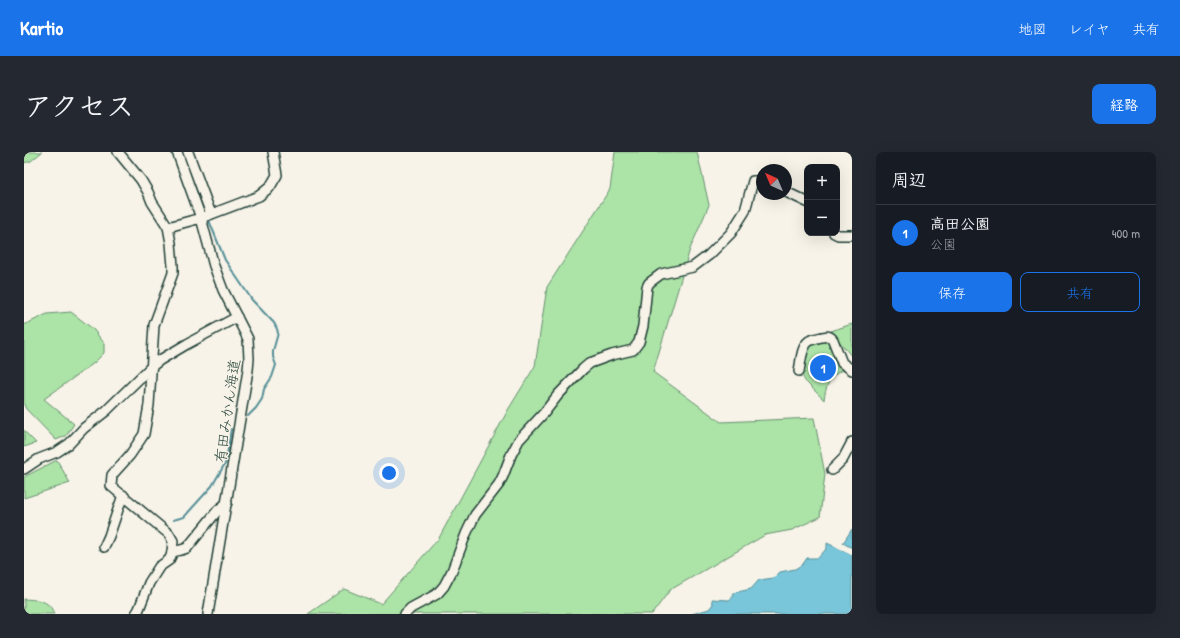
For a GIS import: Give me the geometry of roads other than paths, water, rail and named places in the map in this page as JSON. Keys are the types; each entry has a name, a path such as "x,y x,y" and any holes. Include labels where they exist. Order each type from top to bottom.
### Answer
{"street":[{"path":"118,152 141,180 152,202 168,227 173,258 173,273 154,324 149,405 144,434 130,455 112,475 112,486 169,534 172,541 172,552 169,560 160,567 149,583 136,614"},
{"name":"有田みかん海道","path":"177,152 201,218 214,266 223,290 248,339 249,359 208,614"},
{"path":"188,152 211,214"},
{"path":"168,227 201,218 259,196 270,187 277,175 273,152"},
{"path":"405,614 411,608 437,594 444,586 452,571 475,515 501,480 519,440 544,413 558,394 590,362 633,350 639,342 643,326 647,287 649,283 661,274 693,267 709,256 731,233 745,211 753,181 756,181"},
{"path":"792,195 804,201"},
{"path":"840,235 852,235"},
{"path":"24,469 39,459 57,452 69,444 84,428 120,399 151,367 175,351 237,317"},
{"path":"799,371 802,354 807,343 827,336 831,337 833,340 842,363 852,370"},
{"path":"832,470 843,459 852,442"},
{"path":"104,546 123,495"},
{"path":"172,552 187,548 218,510 227,503"}],"water":[{"path":"852,529 852,548 843,543"},
{"path":"827,543 852,555 852,614 692,614 709,609 713,604 712,599 729,600 734,596 733,593 751,589 759,580 774,578 780,572 795,569 803,564 807,558 818,558 827,548"}],"waterway":[{"path":"183,152 206,214"},
{"path":"208,218 225,260 252,300 274,323 278,333 273,351 273,357 276,365 272,377 264,389 262,399 248,416"},
{"path":"173,520 184,517 212,486 226,462 231,429"}],"place":[{"name":"高田公園","path":"823,368"}]}
